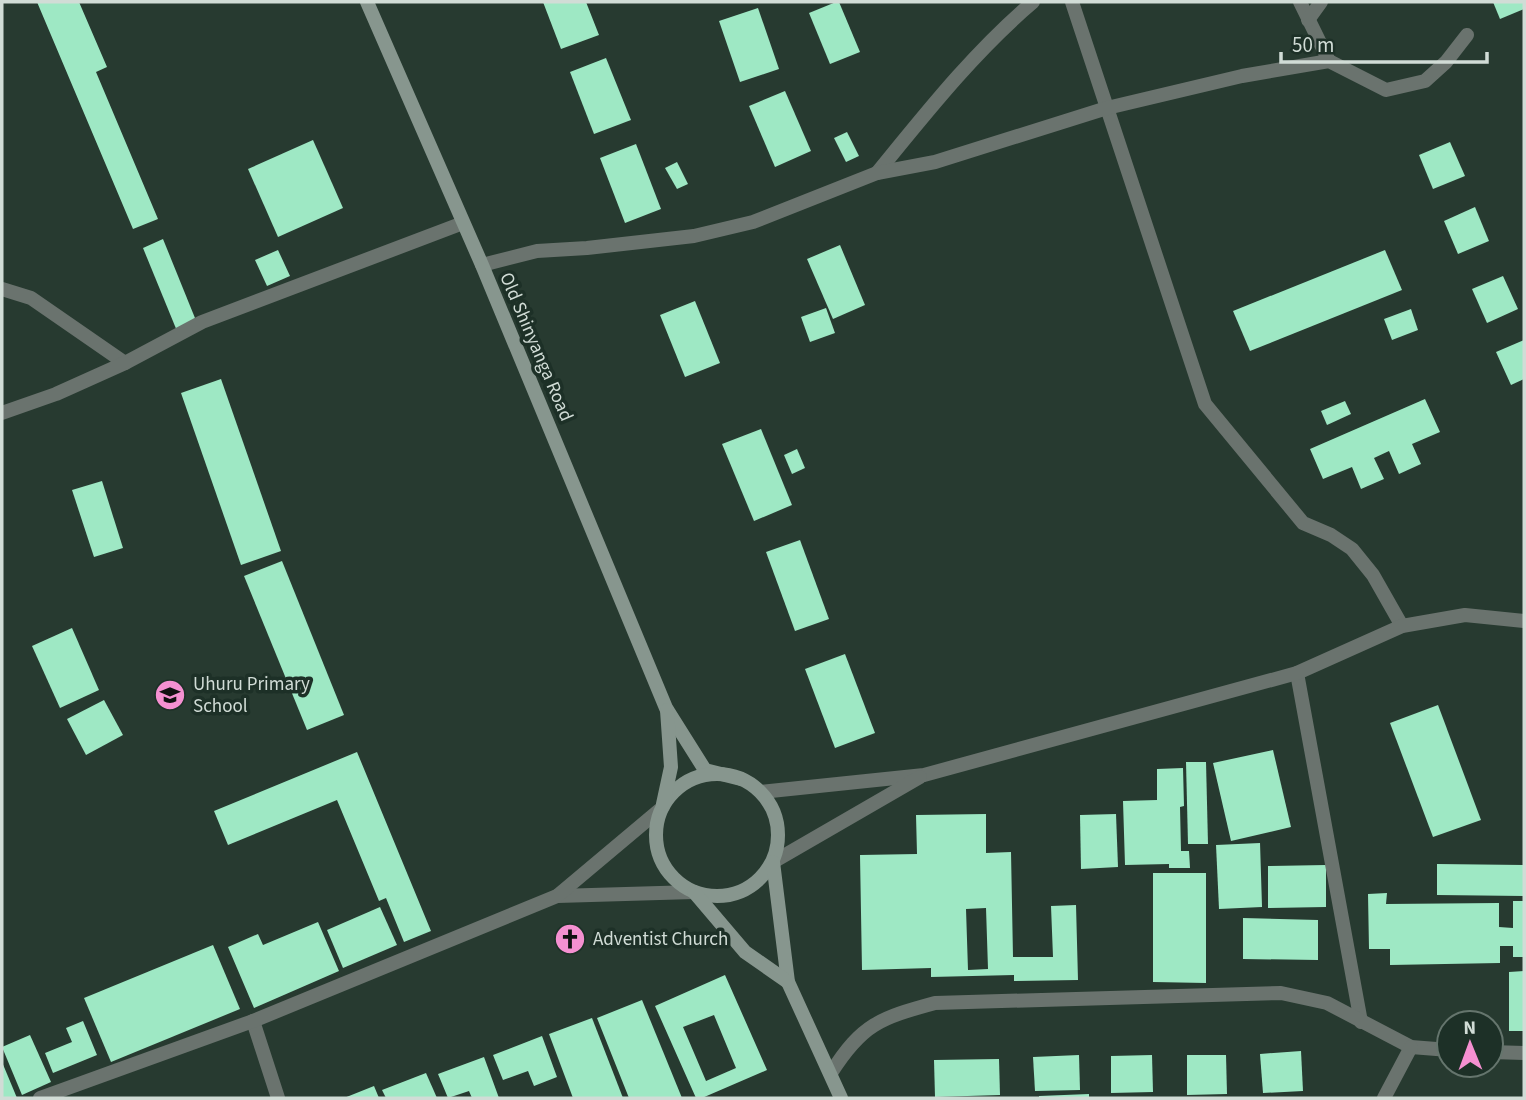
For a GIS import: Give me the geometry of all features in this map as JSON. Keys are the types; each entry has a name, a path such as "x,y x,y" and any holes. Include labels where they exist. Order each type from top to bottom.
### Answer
{"main road":[{"name":"Old Shinyanga Road","path":"367,2 482,265 666,708 705,770 741,779 761,792 775,813 779,838 773,862 788,982 841,1098"},
{"name":"Old Shinyanga Road","path":"666,708 671,766 656,831 659,856 673,878 694,892 744,951 788,982"},
{"name":"Old Shinyanga Road","path":"663,807 677,789 696,778 719,774 741,779"},
{"path":"694,892 716,897 739,893 759,881 773,862"}],"street":[{"path":"877,173 940,97 1004,27 1034,2"},
{"path":"1072,2 1205,404 1303,523 1331,535 1352,549 1373,575 1402,625"},
{"path":"1300,2 1329,61 1386,90 1425,81 1446,62 1467,34"},
{"path":"1308,20 1321,2"},
{"path":"482,265 537,251 633,244 718,231 753,222 877,173 935,162 1107,108 1242,76 1329,61"},
{"path":"2,413 56,394 125,363 202,322 463,223"},
{"path":"2,289 31,298 125,363"},
{"path":"761,792 924,775 1297,673 1402,625 1465,615 1524,621"},
{"path":"1297,673 1361,1022"},
{"path":"773,862 924,775"},
{"path":"40,1098 253,1021 557,896 663,807"},
{"path":"557,896 694,892"},
{"path":"831,1073 847,1047 864,1031 891,1015 935,1003 1280,993 1326,1003 1411,1047 1435,1049"},
{"path":"253,1021 278,1098"},
{"path":"1384,1098 1411,1047"},
{"path":"1505,1052 1524,1053"}],"building":[{"path":"37,2 79,2 107,67 96,72 158,219 133,229"},
{"path":"543,2 586,2 599,35 561,49"},
{"path":"839,2 860,52 830,64 809,13"},
{"path":"1493,2 1524,2 1524,9 1500,19"},
{"path":"758,8 779,69 740,82 719,21"},
{"path":"606,58 631,120 594,134 570,72"},
{"path":"785,91 811,151 775,167 749,106"},
{"path":"847,132 859,156 846,162 834,138"},
{"path":"313,140 343,208 278,237 248,169"},
{"path":"1450,142 1465,176 1433,189 1419,155"},
{"path":"636,144 661,209 625,223 600,158"},
{"path":"677,162 688,184 677,189 665,168"},
{"path":"1475,207 1489,241 1458,254 1444,221"},
{"path":"163,239 197,323 177,331 143,248"},
{"path":"840,245 865,305 833,319 807,259"},
{"path":"278,250 290,276 267,286 255,260"},
{"path":"1385,250 1402,290 1250,351 1233,311"},
{"path":"1503,276 1518,309 1487,323 1472,289"},
{"path":"695,301 720,363 685,377 660,315"},
{"path":"826,308 835,333 810,342 801,317"},
{"path":"1411,309 1418,330 1392,340 1384,319"},
{"path":"1524,340 1524,379 1511,385 1496,352"},
{"path":"221,379 281,551 241,565 181,393"},
{"path":"1425,399 1440,432 1412,444 1421,464 1399,474 1389,451 1374,458 1384,479 1361,489 1352,467 1323,479 1310,449"},
{"path":"1345,401 1351,414 1327,425 1321,411"},
{"path":"761,429 792,505 754,521 722,444"},
{"path":"797,449 805,468 792,474 784,455"},
{"path":"102,481 123,548 94,557 72,490"},
{"path":"800,540 829,619 795,631 766,552"},
{"path":"282,561 344,715 307,730 244,576"},
{"path":"72,628 99,690 60,708 32,646"},
{"path":"845,654 875,733 835,748 805,669"},
{"path":"104,700 123,735 86,755 67,719"},
{"path":"1438,705 1481,820 1433,837 1390,723"},
{"path":"1273,750 1291,827 1231,841 1213,763"},
{"path":"357,752 431,931 404,942 386,898 379,901 337,800 228,845 214,811"},
{"path":"1186,762 1206,762 1208,844 1188,844"},
{"path":"1183,768 1181,851 1189,851 1190,868 1169,868 1169,864 1125,865 1123,801 1157,800 1157,769"},
{"path":"986,814 986,853 1011,852 1013,957 1053,957 1051,906 1076,905 1078,980 1014,981 1014,975 931,977 931,968 862,970 860,855 917,854 916,815","holes":["986,908 988,969 968,970 966,909"]},
{"path":"1116,814 1118,867 1081,869 1080,815"},
{"path":"1260,843 1262,907 1219,909 1216,845"},
{"path":"1437,864 1524,865 1524,896 1437,895"},
{"path":"1326,865 1326,907 1268,908 1268,866"},
{"path":"1153,873 1206,873 1206,983 1153,982"},
{"path":"1387,893 1386,904 1499,903 1499,927 1513,928 1513,901 1524,901 1524,957 1513,957 1513,946 1500,946 1500,963 1390,965 1390,949 1369,949 1368,894"},
{"path":"380,907 397,945 343,968 327,930"},
{"path":"1243,918 1318,920 1318,960 1243,959"},
{"path":"318,922 339,971 254,1008 228,947 258,934 263,945"},
{"path":"213,945 240,1009 111,1062 84,998"},
{"path":"1524,971 1524,1031 1509,1031 1509,972"},
{"path":"725,975 767,1070 702,1098 696,1098 655,1006","holes":["714,1015 736,1068 706,1081 683,1027"]},
{"path":"642,1000 682,1098 629,1098 597,1018"},
{"path":"592,1018 623,1098 573,1098 549,1034"},
{"path":"83,1021 97,1055 53,1073 45,1053 72,1042 66,1028"},
{"path":"30,1035 51,1082 22,1095 2,1047"},
{"path":"542,1036 557,1077 534,1086 528,1071 503,1080 493,1055"},
{"path":"1301,1051 1303,1091 1263,1093 1260,1054"},
{"path":"1079,1055 1080,1090 1035,1091 1033,1057"},
{"path":"1152,1055 1153,1092 1111,1093 1111,1056"},
{"path":"1187,1055 1226,1055 1227,1094 1187,1095"},
{"path":"484,1057 499,1098 472,1098 469,1091 448,1098 438,1074"},
{"path":"999,1059 1000,1095 935,1097 934,1060"},
{"path":"2,1062 17,1098 2,1098"},
{"path":"426,1073 437,1098 386,1098 382,1090"},
{"path":"374,1086 379,1098 344,1098"},
{"path":"1089,1094 1089,1098 1039,1098 1039,1096"}],"place":[{"name":"Uhuru Primary School","path":"170,695"},
{"name":"Adventist Church","path":"570,939"}]}
